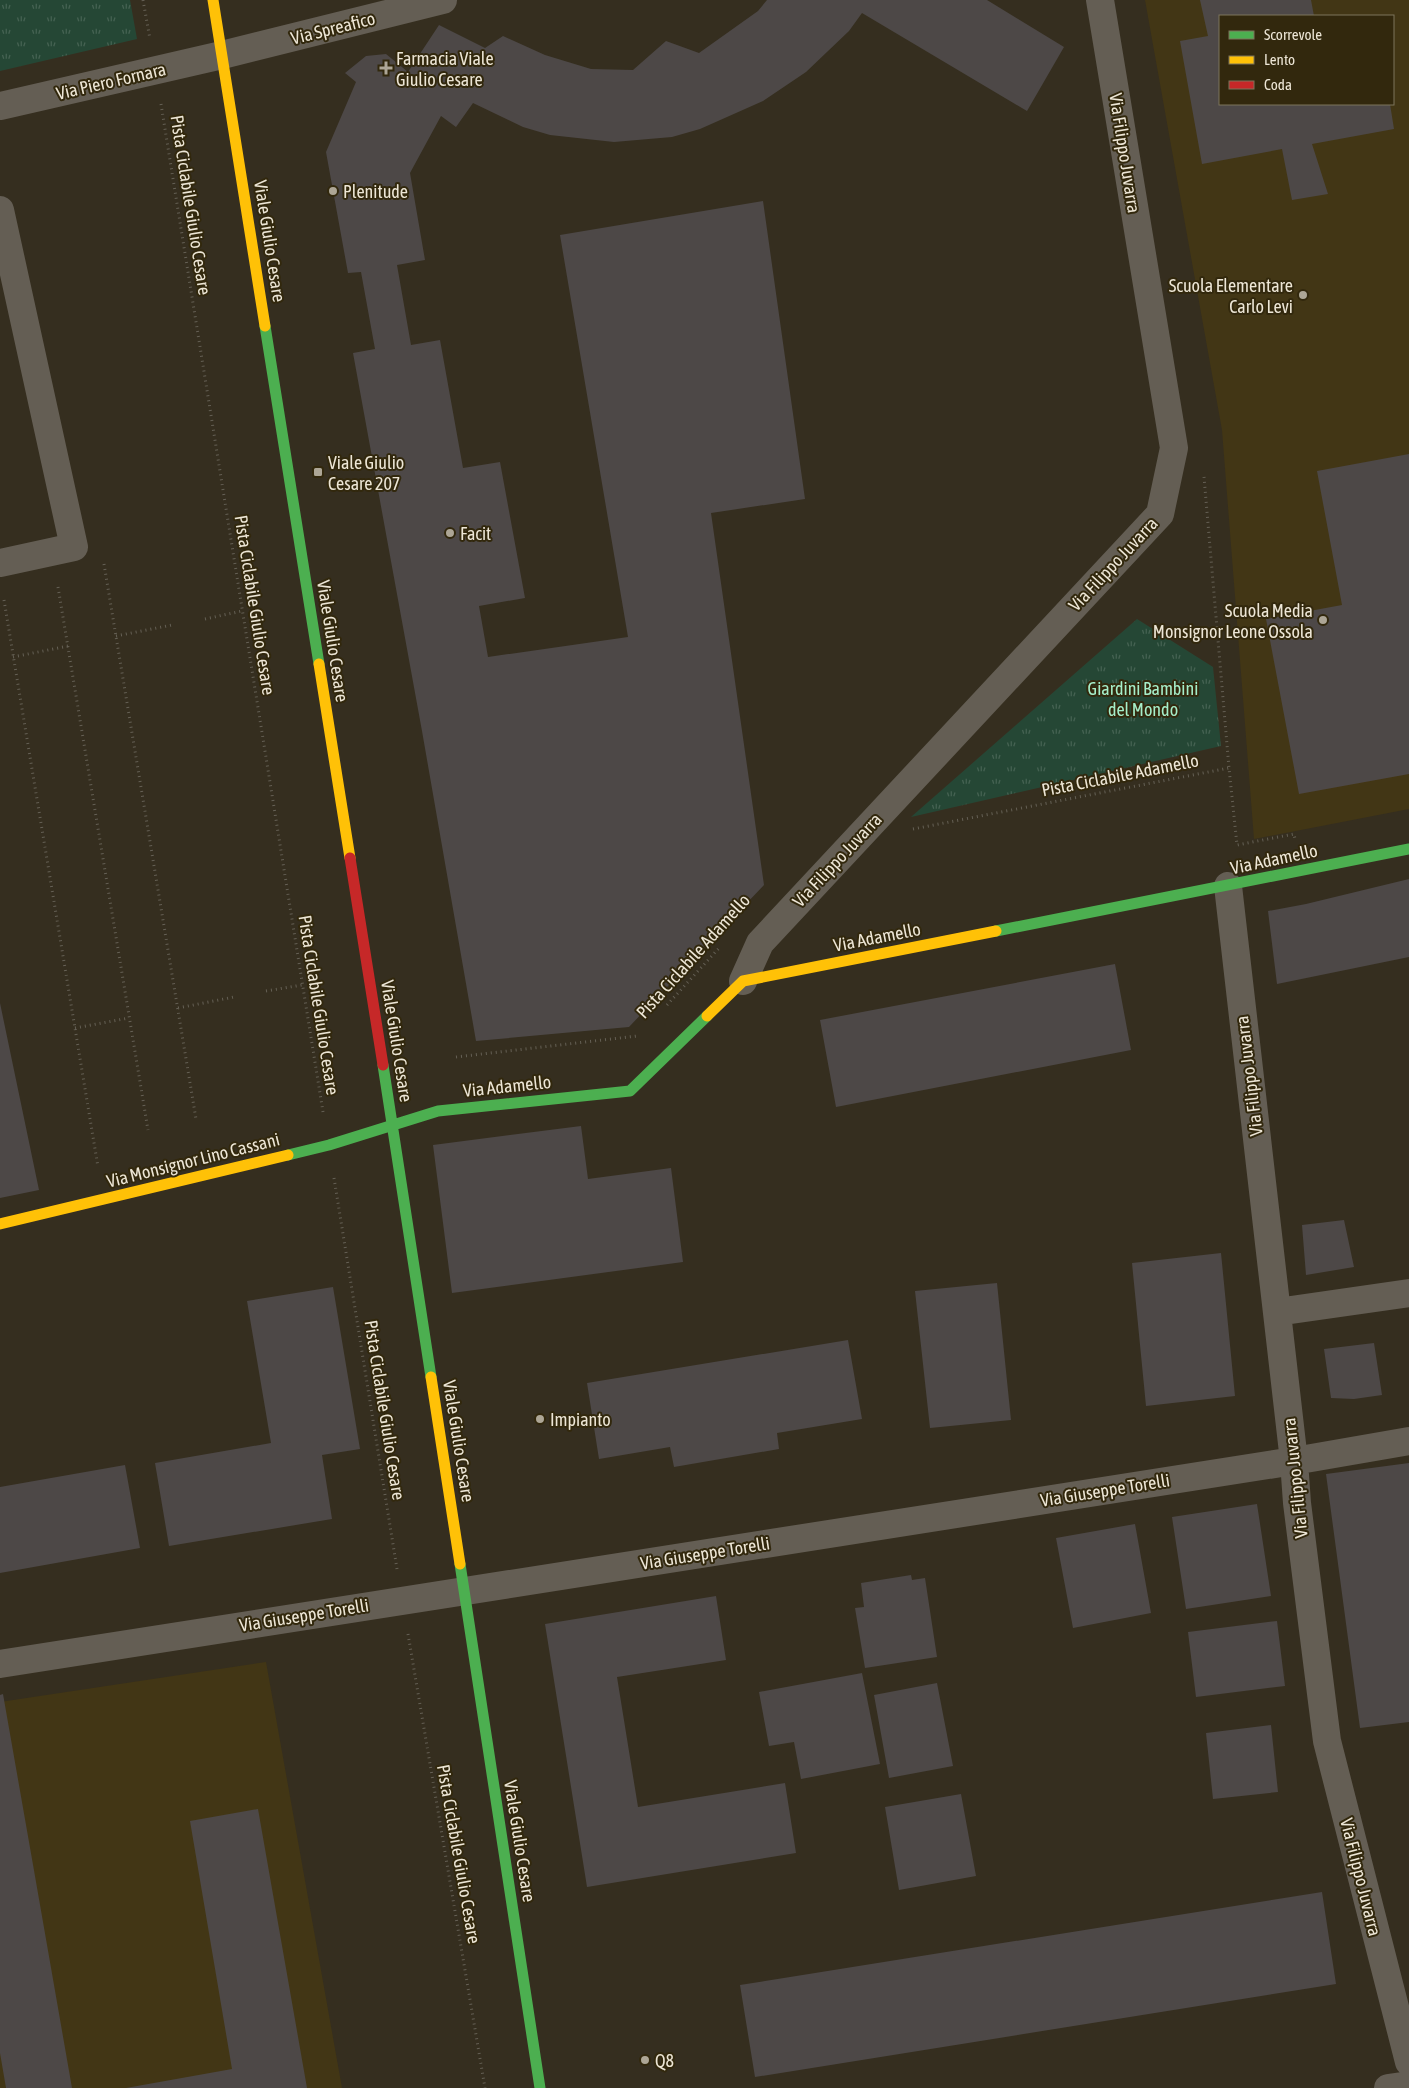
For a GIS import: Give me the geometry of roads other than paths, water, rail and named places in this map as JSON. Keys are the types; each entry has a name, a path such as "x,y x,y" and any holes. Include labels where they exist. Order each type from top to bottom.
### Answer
{"main road":[{"name":"Viale Giulio Cesare","path":"213,0 392,1125 540,2088"},
{"name":"Via Adamello","path":"392,1125 438,1111 630,1091 743,981 1409,849"},
{"name":"Via Monsignor Lino Cassani","path":"0,1224 329,1145 392,1125"}],"street":[{"name":"Via Spreafico","path":"222,55 443,0"},
{"name":"Via Filippo Juvarra","path":"743,981 760,943 1160,514 1174,448 1100,0"},
{"name":"Via Piero Fornara","path":"0,106 222,55"},
{"path":"0,210 74,547 0,563"},
{"name":"Via Filippo Juvarra","path":"1228,886 1299,1513 1327,1741 1409,2062"},
{"path":"1277,1312 1409,1293"},
{"name":"Via Giuseppe Torelli","path":"0,1664 1294,1461 1409,1441"},
{"path":"1388,2088 1409,2085"}],"place":[{"name":"Farmacia Viale Giulio Cesare","path":"386,68"},
{"name":"Plenitude","path":"333,191"},
{"name":"Scuola Elementare Carlo Levi","path":"1303,295"},
{"name":"Viale Giulio Cesare 207","path":"318,472"},
{"name":"Facit","path":"450,533"},
{"name":"Scuola Media Monsignor Leone Ossola","path":"1323,620"},
{"name":"Impianto","path":"540,1419"},
{"name":"Q8","path":"645,2060"}],"park label":[{"name":"Giardini Bambini del Mondo","path":"1143,698"}]}
